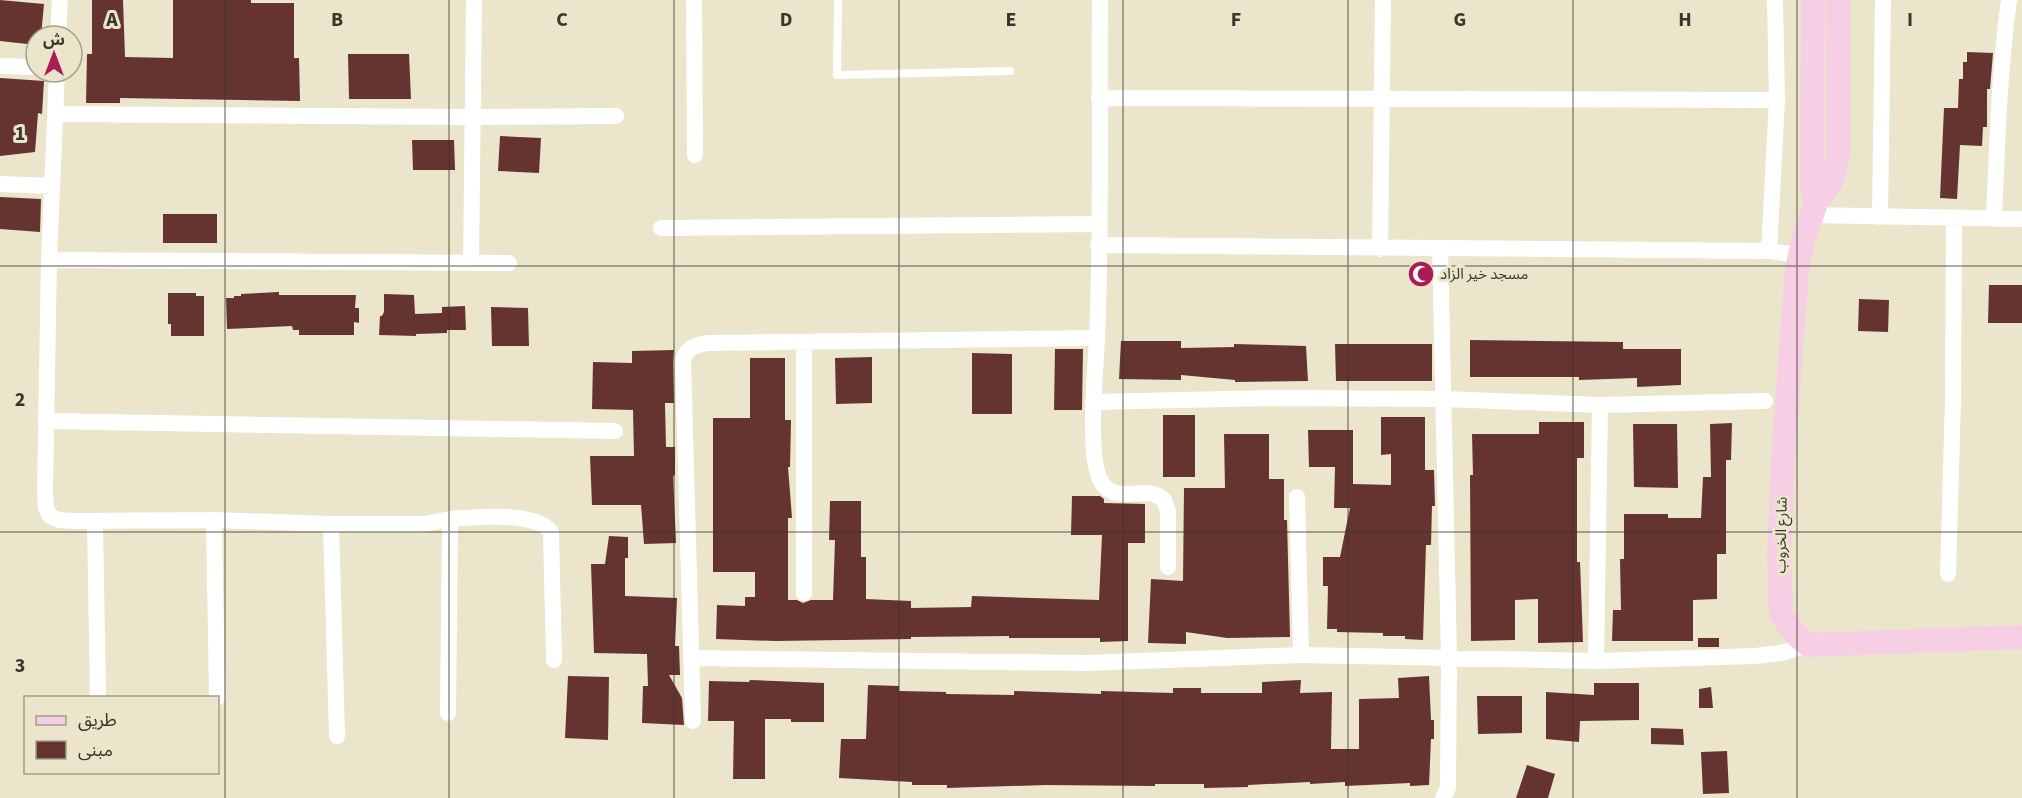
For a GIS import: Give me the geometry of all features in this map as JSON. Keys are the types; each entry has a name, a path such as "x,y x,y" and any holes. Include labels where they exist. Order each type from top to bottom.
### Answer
{"main road":[{"name":"شارع الخروب","path":"1813,0 1812,186 1815,209"},
{"name":"شارع الخروب","path":"1808,645 1794,633 1781,614 1779,554 1782,459 1799,255 1815,209 1831,182 1838,156 1838,0"},
{"path":"1808,645 2022,637"}],"street":[{"path":"59,24 60,0"},
{"path":"471,263 474,0"},
{"path":"694,0 694,155"},
{"path":"1100,0 1097,338 1093,402 1096,469 1103,486 1116,494 1155,494 1164,500 1168,511 1168,567"},
{"path":"1380,249 1383,0"},
{"path":"1769,251 1777,100 1775,0"},
{"path":"1880,217 1882,0"},
{"path":"1994,218 1998,102 2009,0"},
{"path":"0,66 24,67"},
{"path":"56,84 49,260 46,421 46,508 50,516 59,520 95,522 214,520 424,524 496,515 535,522 551,532 554,660"},
{"path":"1099,98 1777,100"},
{"path":"55,114 616,116"},
{"path":"0,184 52,186"},
{"path":"1815,209 1880,217 2022,219"},
{"path":"1948,574 1953,399 1954,218"},
{"path":"661,228 1098,224"},
{"path":"1098,245 1769,251 1799,255"},
{"path":"1440,249 1449,657 1448,788 1443,798"},
{"path":"49,260 509,263"},
{"path":"693,721 683,361 691,347 706,343 1097,338"},
{"path":"804,342 804,593"},
{"path":"1093,402 1278,398 1445,399 1600,405 1765,401"},
{"path":"1596,661 1600,405"},
{"path":"46,421 615,431"},
{"path":"1297,497 1301,655"},
{"path":"448,713 450,519"},
{"path":"214,520 216,696"},
{"path":"95,522 98,696"},
{"path":"331,524 337,736"},
{"path":"691,658 1087,663 1301,655 1596,661 1755,656 1781,653 1808,645"}],"lane":[{"path":"838,0 837,75 1010,71"}],"building":[{"path":"0,0 44,4 42,24 24,24 24,44 0,41"},
{"path":"92,0 123,0 125,57 173,58 173,0 251,0 251,3 294,3 294,58 299,58 300,101 120,98 120,103 86,103 87,54 92,54"},
{"path":"1967,52 1993,53 1990,89 1987,89 1987,127 1983,127 1982,146 1960,145 1957,199 1940,198 1944,108 1958,108 1959,79 1963,79 1963,62 1967,62"},
{"path":"348,54 409,54 411,99 349,99"},
{"path":"0,78 24,80 24,84 44,84 42,114 38,113 35,152 0,156"},
{"path":"500,136 541,138 539,173 498,171"},
{"path":"412,140 454,140 455,170 413,170"},
{"path":"0,197 41,199 40,232 0,229"},
{"path":"163,214 217,214 217,243 163,243"},
{"path":"1989,285 2022,285 2022,323 1988,323"},
{"path":"279,292 279,295 356,295 355,308 359,308 359,323 354,322 354,335 299,335 299,330 293,330 292,326 227,329 226,298 234,298 241,294"},
{"path":"168,293 196,293 196,296 204,296 204,336 171,336 171,324 168,324"},
{"path":"384,294 414,295 415,314 442,313 442,307 465,306 466,330 447,330 447,333 416,334 416,336 379,335 380,316 384,312"},
{"path":"1859,299 1889,300 1888,332 1858,331"},
{"path":"491,307 528,308 529,346 492,346"},
{"path":"1470,340 1623,342 1623,349 1681,349 1681,385 1637,387 1637,378 1579,380 1579,377 1470,377"},
{"path":"1121,341 1181,341 1181,348 1234,347 1234,344 1306,346 1308,381 1235,382 1235,380 1181,375 1181,380 1119,379"},
{"path":"1335,344 1432,344 1432,381 1336,381"},
{"path":"1055,349 1083,349 1082,410 1054,410"},
{"path":"674,350 674,403 665,403 666,447 675,447 675,475 673,476 676,543 644,544 641,505 592,505 590,456 634,456 633,410 592,409 593,362 632,363 632,351"},
{"path":"972,353 1012,354 1012,414 972,414"},
{"path":"872,357 872,403 836,404 835,358"},
{"path":"750,358 785,358 785,420 791,420 790,467 788,467 792,518 788,518 788,600 803,603 811,600 833,600 835,540 829,540 830,501 861,501 861,557 866,557 866,599 911,601 911,608 971,607 972,596 1099,600 1102,535 1071,535 1072,496 1100,496 1104,499 1104,503 1145,504 1145,543 1128,543 1128,641 1100,642 1100,638 1009,638 1009,636 775,641 716,639 717,605 745,606 745,597 755,597 755,572 713,572 713,418 750,418"},
{"path":"1163,415 1195,415 1195,477 1163,477"},
{"path":"1381,417 1425,417 1425,470 1434,470 1435,506 1432,506 1431,545 1426,545 1423,640 1405,639 1405,636 1383,636 1383,633 1337,632 1337,629 1327,629 1328,586 1323,586 1323,557 1340,557 1350,508 1334,508 1335,467 1309,467 1308,430 1353,430 1353,484 1391,485 1391,454 1381,455"},
{"path":"1539,422 1584,422 1584,458 1577,458 1577,562 1580,562 1583,642 1538,643 1538,599 1515,600 1515,640 1471,641 1470,475 1473,475 1472,434 1539,434"},
{"path":"1732,423 1731,460 1726,460 1726,554 1717,554 1717,599 1693,600 1693,641 1612,641 1613,610 1621,610 1620,559 1624,559 1624,514 1668,514 1668,518 1701,518 1703,477 1711,477 1710,424"},
{"path":"1633,424 1677,424 1678,488 1634,487"},
{"path":"1224,434 1269,434 1269,479 1284,479 1290,637 1227,638 1186,632 1186,644 1148,643 1151,579 1183,581 1184,488 1225,488"},
{"path":"609,536 628,537 628,558 625,558 625,596 677,598 675,646 679,646 680,675 669,675 682,698 684,725 642,723 643,686 648,686 647,654 594,653 591,564 605,564"},
{"path":"1698,638 1719,638 1719,647 1698,647"},
{"path":"568,676 609,677 608,740 565,738"},
{"path":"1429,676 1434,739 1431,739 1429,785 1410,786 1410,783 1345,786 1345,782 1310,784 1310,782 1204,788 1204,784 1155,784 1155,786 1046,785 947,788 947,785 912,785 912,782 839,778 841,739 866,739 868,685 899,686 899,691 946,692 946,694 1014,695 1014,691 1101,694 1101,691 1173,693 1173,688 1201,688 1201,693 1262,693 1262,682 1301,680 1300,693 1332,692 1331,749 1359,749 1359,699 1399,698 1398,678"},
{"path":"750,680 824,683 824,722 765,719 765,779 733,779 734,721 708,721 709,681 749,682"},
{"path":"1594,683 1639,683 1639,720 1580,721 1579,742 1546,739 1546,692 1594,695"},
{"path":"1711,687 1713,708 1699,708 1699,689"},
{"path":"1477,696 1522,696 1522,733 1478,734"},
{"path":"1651,728 1683,729 1684,745 1651,744"},
{"path":"1727,751 1729,793 1703,794 1701,752"},
{"path":"1527,765 1555,774 1548,798 1516,798"}],"place":[{"name":"مسجد خير الزاد","path":"1421,274"}]}
